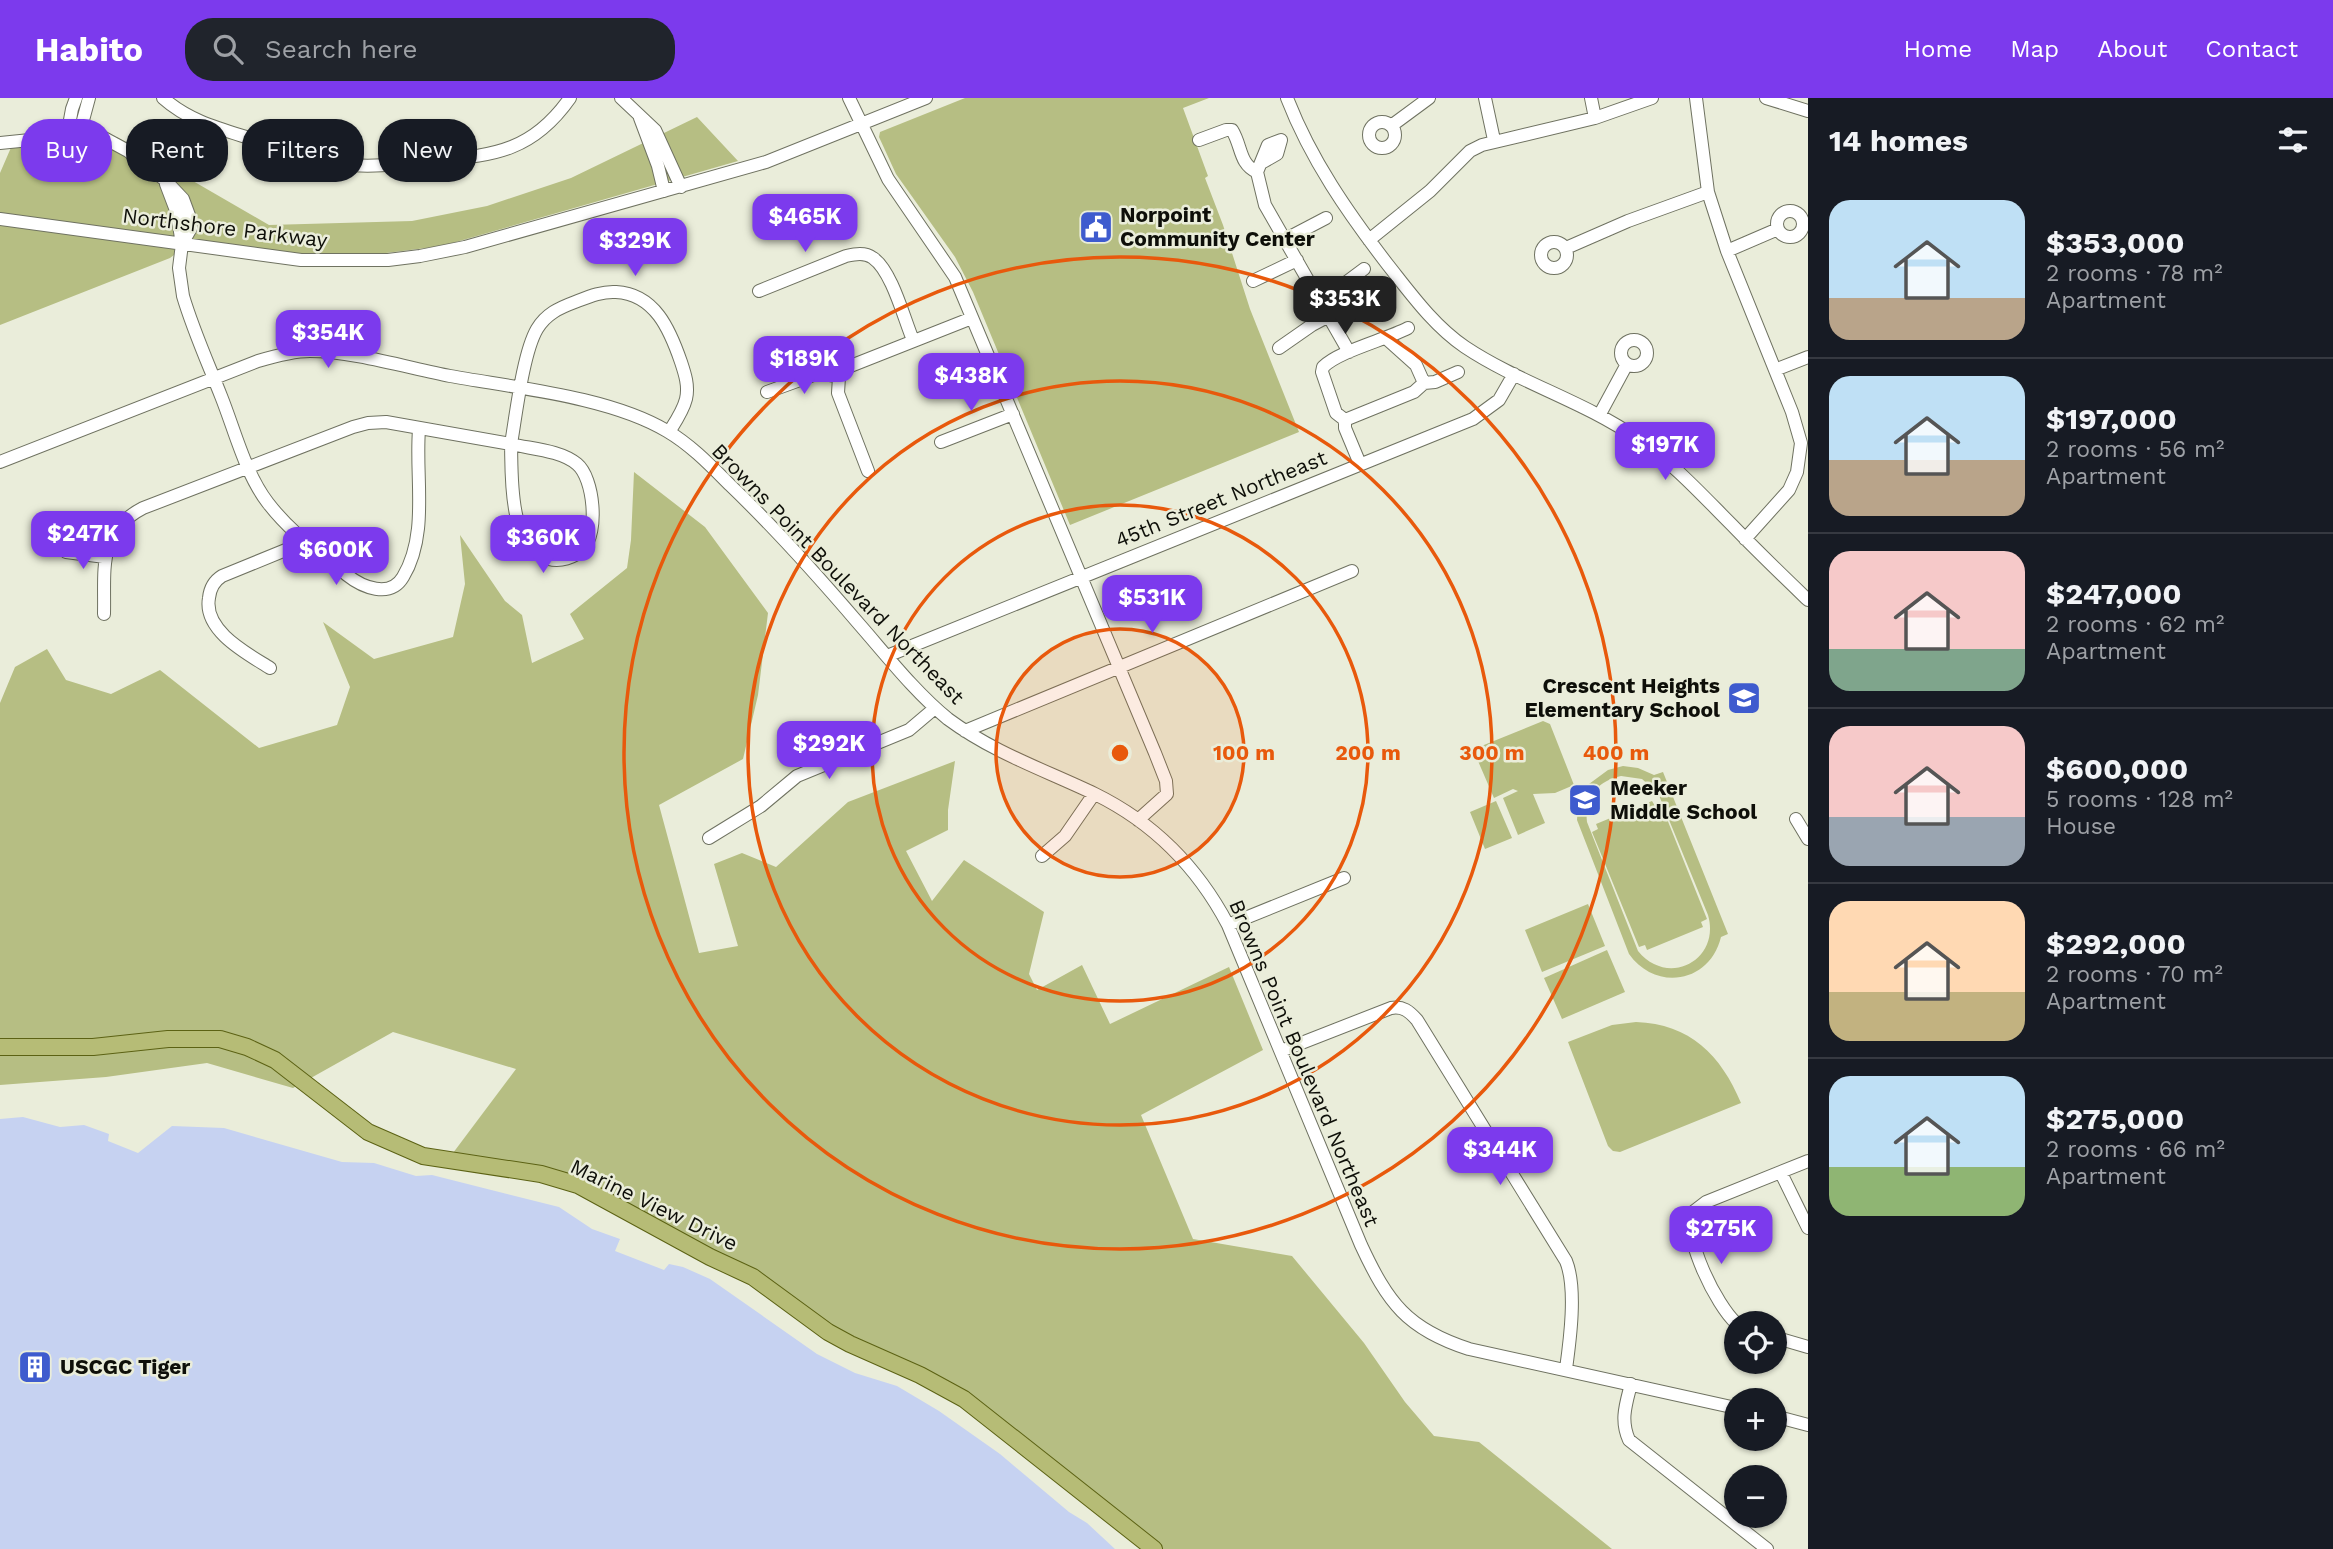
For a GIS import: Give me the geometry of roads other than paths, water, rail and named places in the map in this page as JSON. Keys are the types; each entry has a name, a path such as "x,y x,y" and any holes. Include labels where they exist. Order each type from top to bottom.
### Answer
{"main road":[{"name":"Marine View Drive","path":"0,1047 93,1047 168,1039 220,1040 247,1047 275,1060 368,1132 424,1156 541,1174 578,1185 710,1257 753,1277 828,1332 964,1399 1154,1549"}],"street":[{"path":"72,119 72,108 76,98"},
{"path":"80,119 89,98"},
{"path":"163,98 198,121 223,131 338,163 371,166 492,155 527,141 559,114 570,98"},
{"path":"621,98 654,130 681,187"},
{"path":"849,98 888,179 955,277 1158,762 1167,794 1138,820"},
{"name":"Northshore Parkway","path":"0,219 301,260 343,262 420,256 489,241 766,162 926,98"},
{"path":"1287,98 1300,132 1322,173 1409,293 1439,325 1465,346 1514,374 1600,414 1655,452 1808,600"},
{"path":"1391,126 1429,98"},
{"path":"1485,98 1494,140"},
{"path":"1591,98 1595,118"},
{"path":"1369,240 1430,191 1470,151 1494,140 1546,131 1595,118 1652,98"},
{"path":"1696,98 1708,192 1727,251 1805,451 1789,490 1745,539"},
{"path":"1766,98 1808,111"},
{"path":"640,118 658,166 664,191"},
{"path":"1199,140 1232,130 1248,168 1260,167 1276,154 1281,140 1300,132"},
{"path":"0,143 21,141"},
{"path":"112,141 165,180 177,213 182,244 179,268 183,296 248,467 269,504 301,540 363,586 386,588 402,580 412,554 418,520 419,430"},
{"path":"1260,167 1265,205 1349,352"},
{"path":"1566,248 1628,221 1708,192"},
{"path":"1284,240 1326,218"},
{"path":"1727,251 1778,229"},
{"path":"759,291 846,256 859,254 874,258 884,268 912,340"},
{"path":"1253,281 1297,260"},
{"path":"1321,301 1364,269"},
{"path":"104,614 105,557 115,532 126,519 136,512 248,467 368,423 386,422 419,430 510,444 566,457 584,472 591,493 589,535 585,547 556,561 541,556 522,534 512,493 510,444 532,340 544,319 554,310 598,294 630,294 649,304 661,316 671,334 687,384 686,399 680,415 668,432"},
{"path":"1279,348 1329,316"},
{"path":"868,471 838,393 839,377 848,368 972,318"},
{"path":"1345,420 1336,413 1322,372 1323,367 1349,352 1387,339 1408,328"},
{"path":"1387,339 1416,365 1424,383"},
{"name":"Browns Point Boulevard Northeast","path":"0,462 274,357 311,351 358,357 609,406 668,432 701,456 747,501 804,560 935,708 965,731 1007,756 1094,794 1138,820 1185,861 1208,890 1228,925 1357,1238 1376,1277 1400,1309 1432,1335 1451,1343 1724,1405"},
{"path":"1775,370 1808,357"},
{"path":"1600,414 1627,364"},
{"path":"1345,420 1414,391 1424,383 1435,382 1458,372"},
{"path":"767,392 819,373 839,377"},
{"name":"45th Street Northeast","path":"887,656 1473,419 1499,400 1514,374"},
{"path":"941,442 1013,414"},
{"path":"1345,420 1345,428 1360,464"},
{"path":"270,668 240,649 221,632 208,608 210,593 214,583 222,576 293,547 301,540"},
{"path":"66,552 105,557"},
{"path":"965,731 1352,571"},
{"path":"709,838 761,806 797,776 909,730 935,708"},
{"path":"1042,856 1065,836 1094,794"},
{"path":"1796,819 1808,839"},
{"path":"1228,925 1344,878"},
{"path":"1281,1051 1382,1010 1399,1007 1417,1020 1566,1261 1571,1284 1570,1337 1566,1369"},
{"path":"1725,1311 1709,1282 1690,1229 1693,1212 1706,1202 1808,1161"},
{"path":"1781,1173 1808,1228"},
{"path":"1787,1341 1808,1347"},
{"path":"1631,1384 1623,1416 1629,1440 1767,1549"},
{"path":"1787,1419 1808,1425"}],"water":[{"path":"23,1117 60,1127 84,1125 109,1134 108,1141 138,1153 172,1126 224,1128 342,1162 374,1163 416,1176 432,1175 559,1207 592,1229 620,1239 615,1251 664,1270 669,1264 710,1279 817,1354 855,1373 897,1386 939,1411 1000,1454 1069,1512 1087,1523 1115,1549 0,1549 0,1119"}],"place":[{"name":"Norpoint Community Center","path":"1096,227"},
{"name":"Crescent Heights Elementary School","path":"1744,698"},
{"name":"Meeker Middle School","path":"1585,800"},
{"name":"USCGC Tiger","path":"35,1367"}]}
